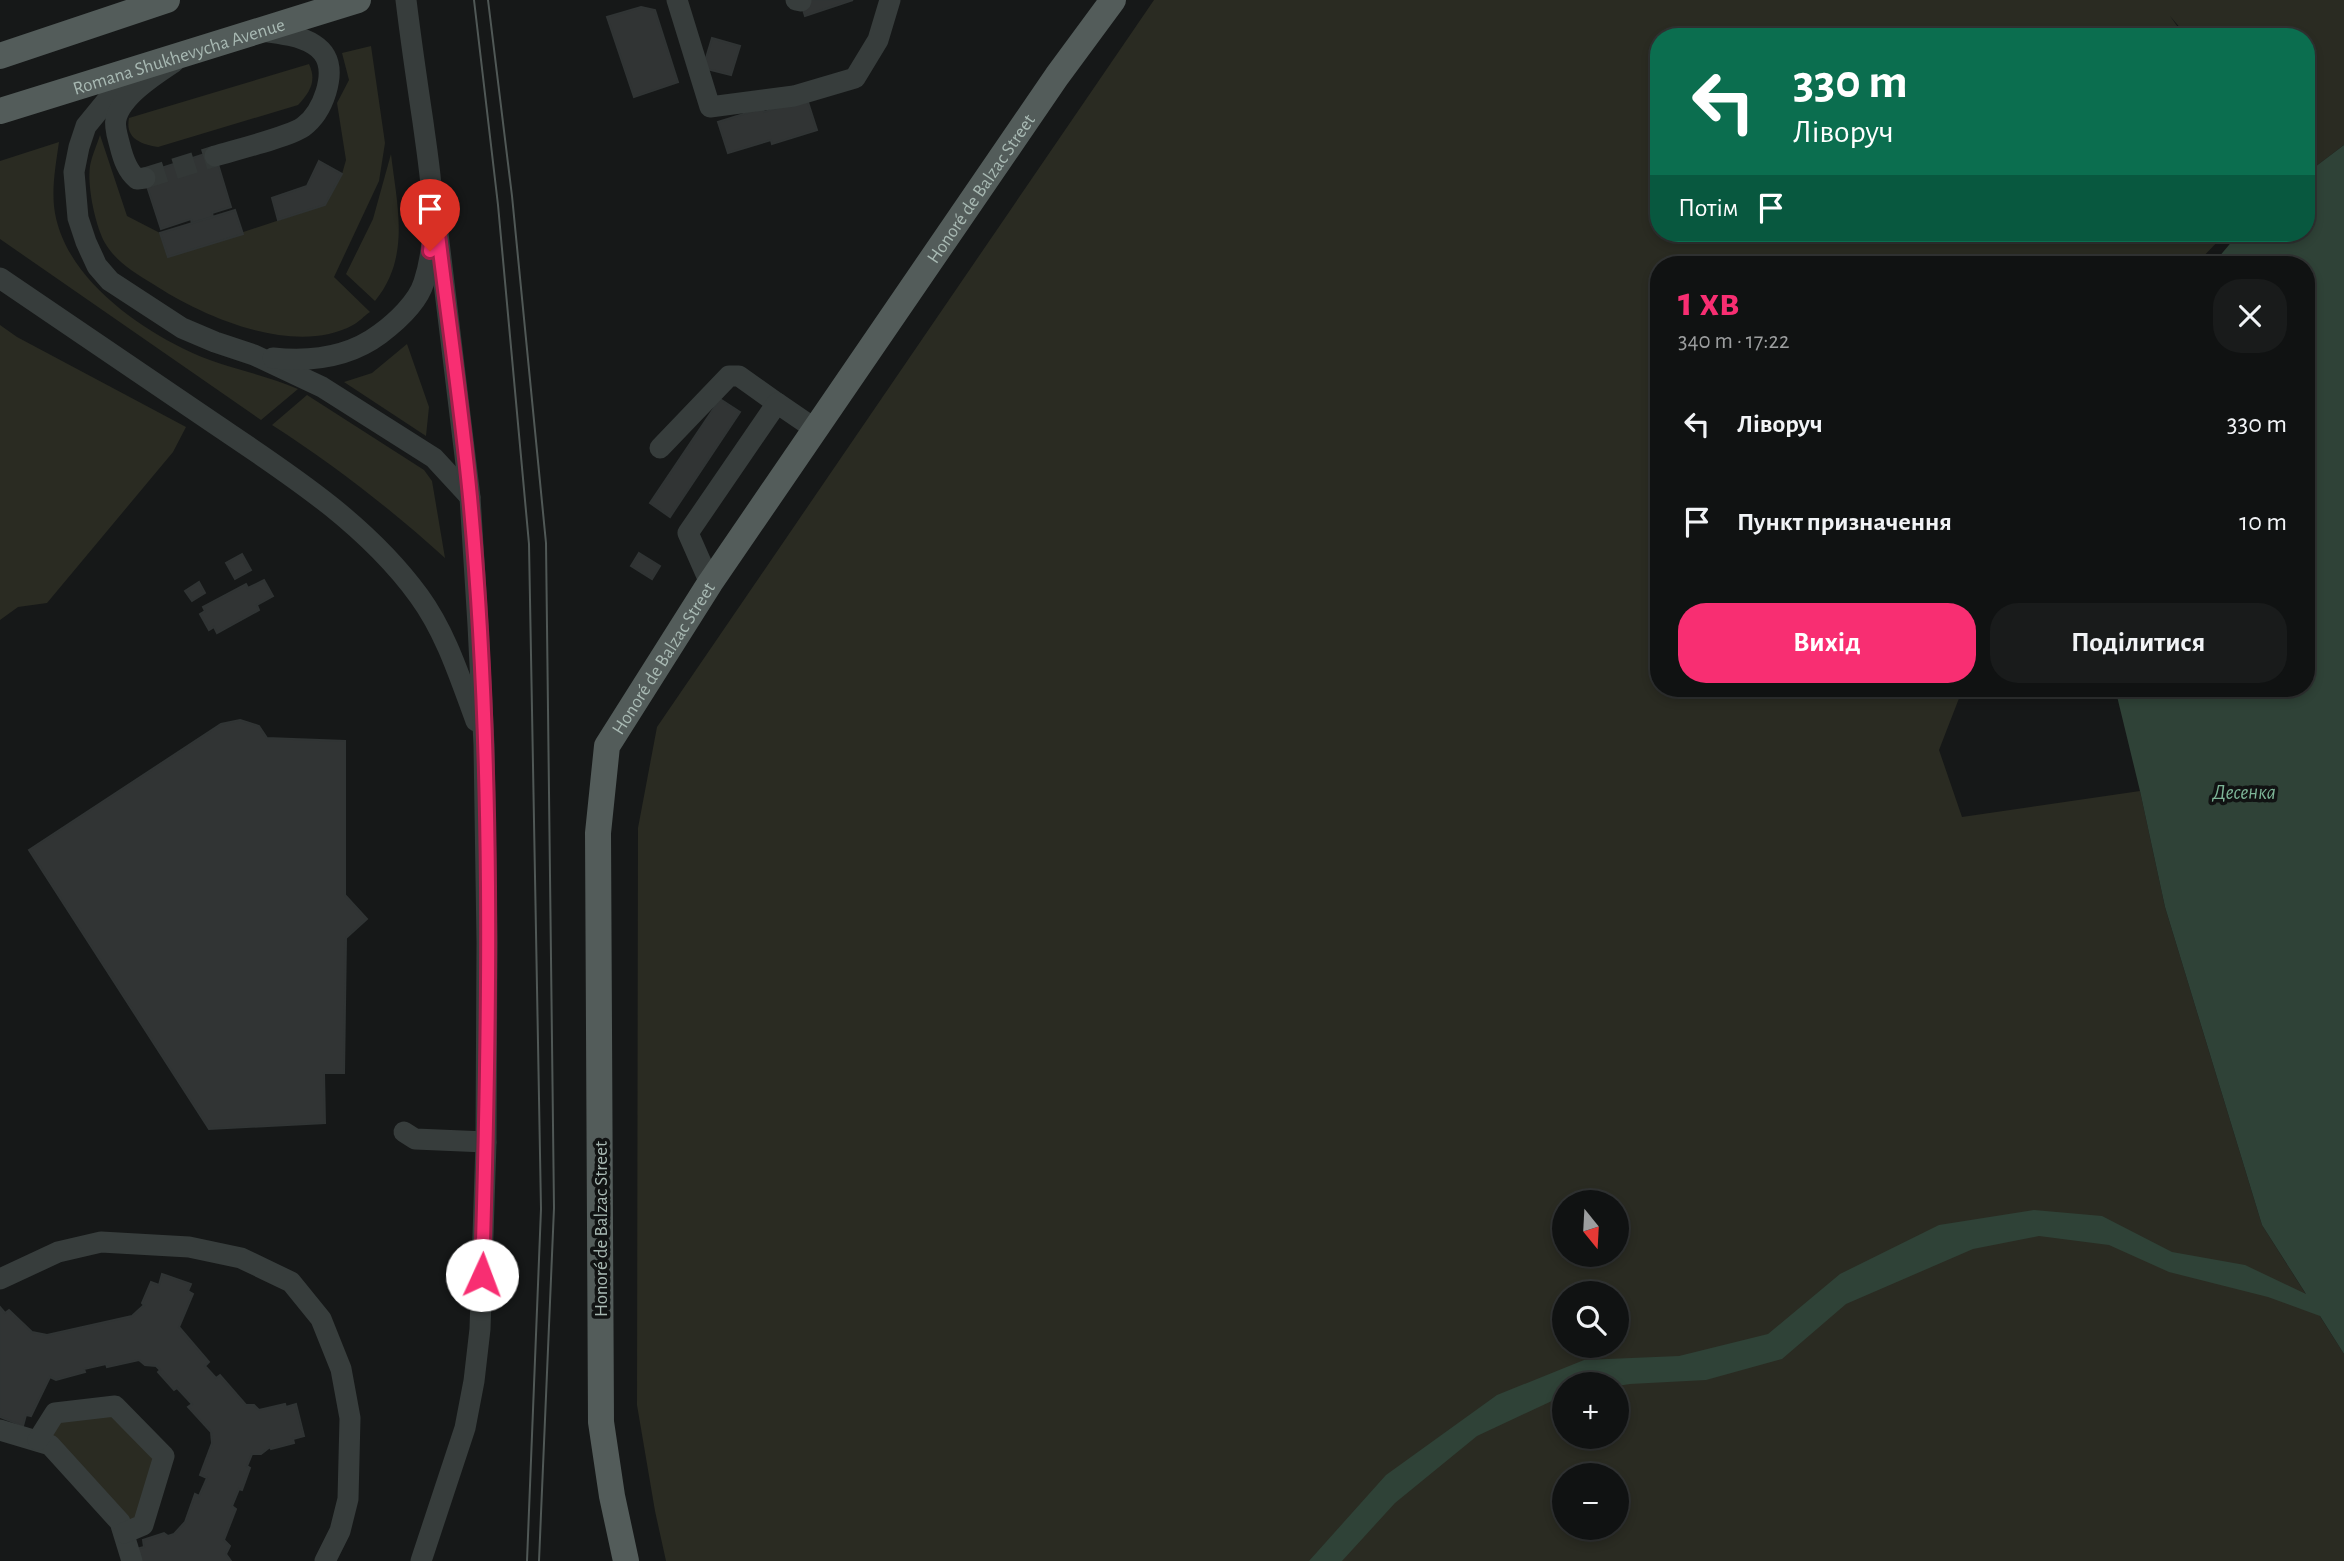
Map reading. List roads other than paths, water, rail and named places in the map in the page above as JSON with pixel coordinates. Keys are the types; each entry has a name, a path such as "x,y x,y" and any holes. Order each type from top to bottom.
{"main road":[{"path":"0,56 167,0"},
{"name":"Romana Shukhevycha Avenue","path":"0,111 358,0"},
{"name":"Honoré de Balzac Street","path":"626,1561 612,1496 601,1422 598,833 607,746 710,583 1057,76 1113,0"}],"street":[{"path":"406,0 435,209 470,498 484,745 487,942 486,1142 480,1329 466,1428 421,1561"},
{"path":"677,0 710,107 794,96 855,78 878,40 890,0"},
{"path":"215,156 301,129 312,118 325,96 331,69 322,51 296,36 256,31"},
{"path":"145,178 137,179 127,166 119,143 116,117 128,98 144,83 186,54"},
{"path":"131,71 86,126 74,172 78,218 97,266 110,281 182,328 254,355 322,387 434,458 470,498"},
{"path":"254,355 298,361 335,356 365,345 392,325 424,283 435,209"},
{"path":"0,278 247,446 351,522 384,552 420,597 443,635 484,745"},
{"path":"660,448 729,376 739,376 815,429"},
{"path":"710,583 688,533 777,403"},
{"path":"404,1132 415,1139 486,1142"},
{"path":"0,1279 58,1252 101,1242 190,1247 241,1258 291,1282 321,1319 341,1369 350,1418 348,1499 340,1531 325,1561"},
{"path":"38,1440 55,1413 115,1406 164,1456 143,1525 124,1533"},
{"path":"0,1430 50,1445 120,1522 132,1561"}],"water":[{"name":"Десенка","path":"2344,145 2344,1354 2320,1316 2268,1297 2169,1272 2109,1245 2039,1236 1973,1249 1846,1304 1782,1359 1706,1380 1629,1384 1629,1372 1554,1372 1584,1360 1679,1356 1768,1334 1840,1274 1939,1225 2034,1210 2102,1216 2172,1252 2245,1265 2306,1294 2262,1225 2165,907 2117,697 2315,697 2315,256 2220,256 2231,242 2315,242 2315,167"},
{"name":"Десенка","path":"1552,1373 1552,1401 1477,1436 1395,1503 1342,1561 1309,1561 1386,1475 1497,1395"}],"tunnel":[{"path":"145,178 215,156"}],"tram line":[{"path":"474,0 498,205 529,544 541,1209 527,1561"},
{"path":"488,0 512,196 546,543 554,1208 539,1561"}]}
